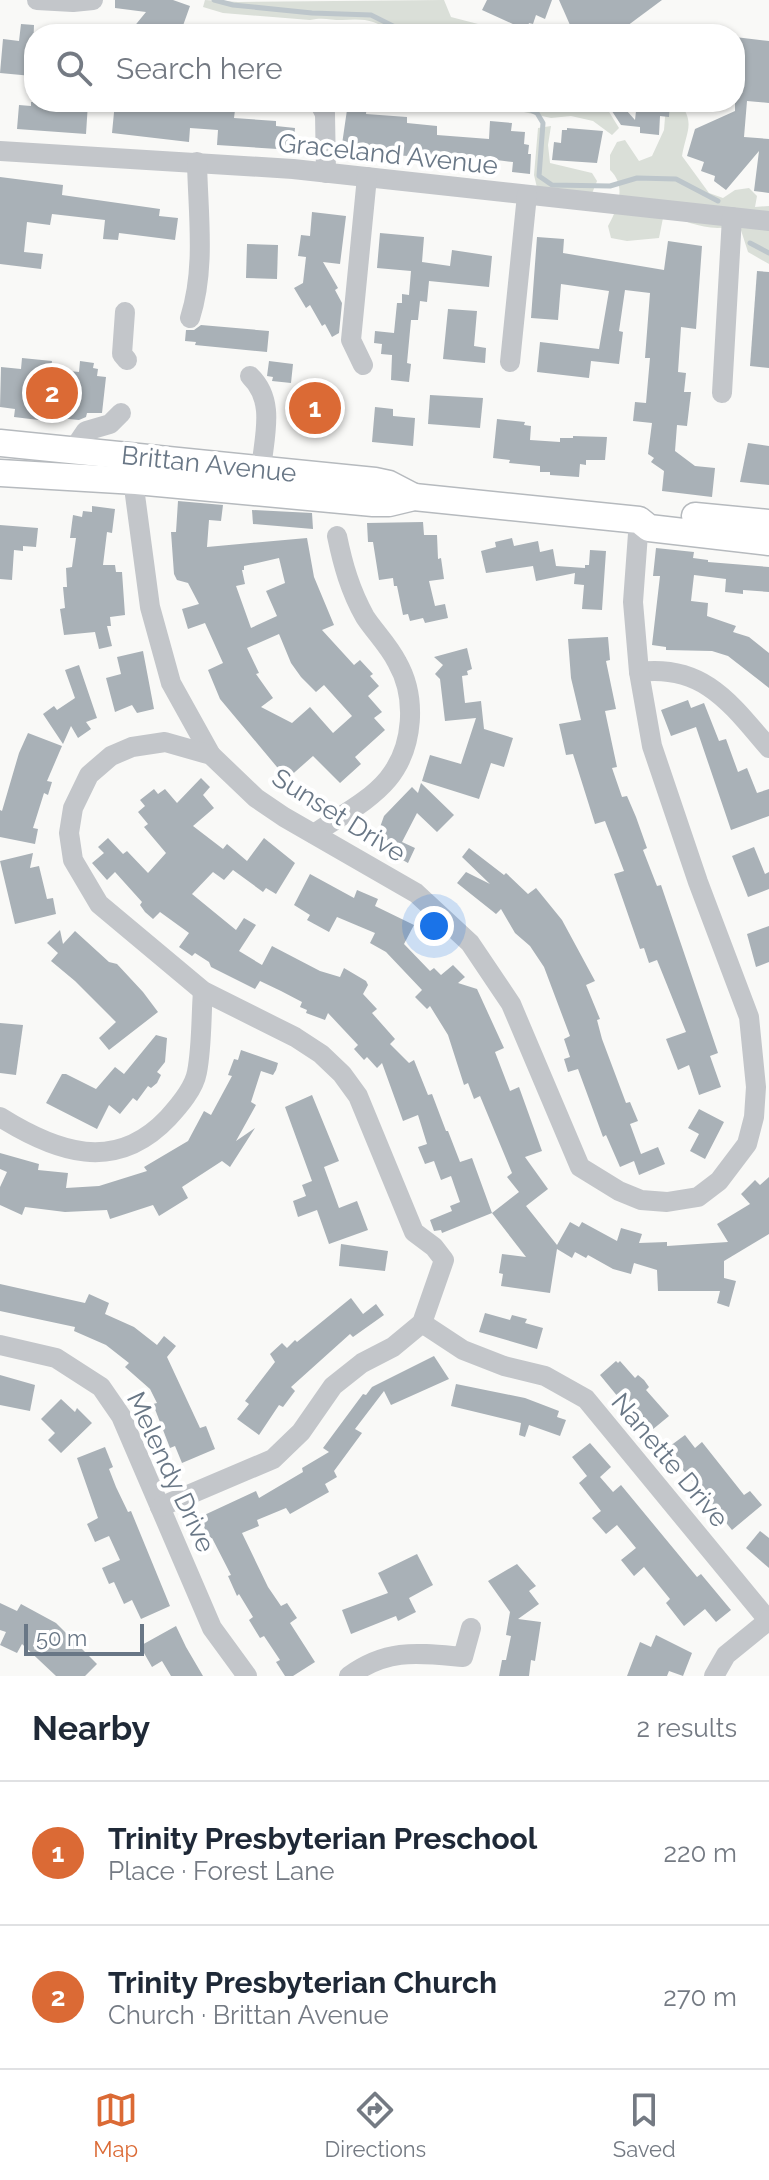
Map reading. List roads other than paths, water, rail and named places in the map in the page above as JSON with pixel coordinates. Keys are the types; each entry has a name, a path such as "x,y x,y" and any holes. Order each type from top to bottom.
{"main road":[{"name":"Brittan Avenue","path":"0,443 73,450 136,469 373,503 414,497 639,520 649,528 769,542"},
{"name":"Brittan Avenue","path":"0,473 136,469 261,470 375,481 389,484 414,497"},
{"name":"Brittan Avenue","path":"639,520 649,511 769,523"}],"street":[{"path":"37,0 93,0"},
{"path":"324,112 326,173"},
{"name":"Graceland Avenue","path":"0,151 326,173 769,221"},
{"path":"190,318 197,295 200,261 197,162"},
{"path":"363,365 351,340 367,177"},
{"path":"510,362 527,195"},
{"path":"722,393 732,217"},
{"path":"125,312 122,354 127,360"},
{"path":"250,376 260,386 267,401 261,470"},
{"path":"73,450 86,431 110,424 121,413"},
{"path":"136,469 135,495 150,607 171,683 211,755"},
{"name":"Sunset Drive","path":"422,1323 444,1260 434,1247 414,1232 358,1096 342,1074 321,1054 203,991 99,904 73,860 69,833 73,808 89,775 111,756 132,747 165,742 211,755 256,798 416,893 470,943 511,1004 580,1167 619,1191 641,1200 667,1202 698,1197 719,1181 747,1144 754,1117 756,1087 749,1017 698,882 652,746 639,672 633,602 639,520"},
{"path":"314,834 370,796 389,778 403,754 411,717 408,692 398,663 366,617 346,577 337,536"},
{"path":"639,672 682,673 719,692 769,748"},
{"path":"0,1117 33,1138 89,1154 124,1149 156,1131 181,1105 197,1074 203,991"},
{"path":"160,1507 273,1459 301,1432 333,1386 362,1363 393,1347 422,1323"},
{"name":"Nanette Drive","path":"422,1323 463,1350 504,1366 545,1376 586,1399 769,1620"},
{"name":"Melendy Drive","path":"0,1345 56,1358 101,1387 121,1416 212,1628 247,1676"},
{"path":"714,1676 726,1655 769,1620"},
{"path":"349,1676 368,1662 412,1652 461,1666 471,1628"}],"waterway":[{"path":"214,0 233,5 312,13 371,15 389,24"},
{"path":"535,112 543,123 539,176 552,185 610,186 637,178 676,179 718,201"},
{"path":"750,243 769,253"}],"place":[{"name":"Trinity Presbyterian Church","path":"52,393"},
{"name":"Trinity Presbyterian Preschool","path":"315,408"}]}
